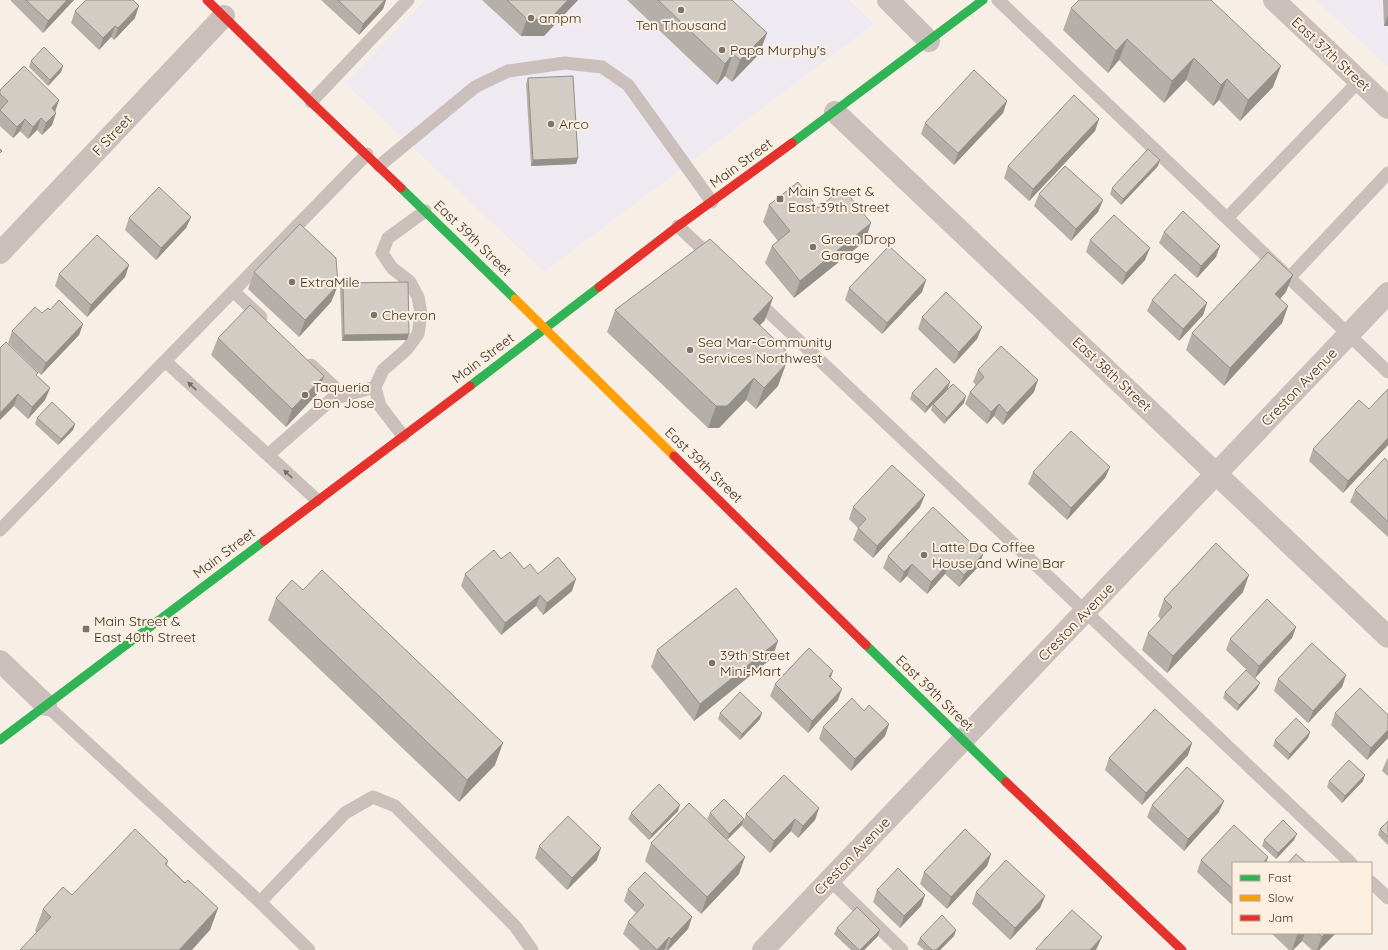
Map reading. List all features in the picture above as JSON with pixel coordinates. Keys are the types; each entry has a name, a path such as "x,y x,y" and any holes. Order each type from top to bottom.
{"main road":[{"name":"East 39th Street","path":"207,0 311,102 425,210 963,740 1182,950"},
{"name":"Main Street","path":"0,740 545,329 678,226 835,112 983,0"}],"street":[{"path":"888,0 929,41"},
{"name":"East 37th Street","path":"1274,0 1388,108"},
{"name":"F Street","path":"0,253 224,16"},
{"name":"East 38th Street","path":"835,112 1388,637"},
{"name":"Creston Avenue","path":"763,950 1388,293"},
{"path":"0,661 46,706"}],"lane":[{"path":"311,102 408,0"},
{"path":"998,0 1388,372"},
{"path":"379,166 475,87 508,71 565,63 602,67 628,85 712,202"},
{"path":"1227,218 1359,81"},
{"path":"0,530 367,154"},
{"path":"1289,278 1388,173"},
{"path":"403,436 380,406 375,387 383,370 407,349 418,334 421,314 418,297 410,282 392,268 382,253 388,238 425,210"},
{"path":"678,226 723,268"},
{"path":"746,289 1350,862"},
{"path":"233,291 272,328"},
{"path":"300,354 344,396"},
{"path":"165,361 317,500"},
{"path":"268,455 332,399 375,387"},
{"path":"46,706 260,902 309,950"},
{"path":"260,902 346,813 373,797 395,806 515,926 532,950"},
{"path":"830,880 902,950"},
{"path":"1372,883 1388,898"}],"shaded area":[{"path":"425,0 849,0 874,24 544,272 345,83"},
{"path":"1316,0 1388,0 1388,67"}],"building":[{"path":"26,0 67,0 48,21"},
{"path":"86,0 133,0 139,6 118,28 115,26 103,38 75,11"},
{"path":"338,0 385,0 363,24"},
{"path":"507,0 568,0 550,19 527,19"},
{"path":"658,0 732,0 767,33 740,60 733,54 725,64"},
{"path":"1079,0 1211,0 1281,66 1248,100 1227,79 1221,85 1194,58 1172,81 1127,39 1116,51 1071,8"},
{"path":"44,47 63,66 50,80 31,61"},
{"path":"24,66 59,100 52,108 56,113 46,123 41,118 33,127 25,119 17,127 0,110 8,101 0,94 0,90"},
{"path":"974,70 1007,101 958,153 925,123"},
{"name":"Arco","path":"573,76 578,158 533,160 528,78"},
{"path":"1074,95 1099,119 1033,189 1008,166"},
{"path":"1148,149 1160,160 1123,199 1112,188"},
{"path":"1065,166 1103,200 1076,229 1039,194"},
{"path":"798,182 818,208 843,188 871,223 800,281 772,246 790,231 769,205"},
{"path":"159,187 191,217 161,248 129,218"},
{"path":"1183,211 1220,246 1201,266 1164,232"},
{"path":"1114,215 1150,248 1126,273 1090,240"},
{"name":"ExtraMile","path":"300,224 336,258 338,285 305,320 254,272"},
{"path":"97,235 129,265 91,305 59,274"},
{"name":"Sea Mar-Community Services Northwest","path":"710,239 773,298 753,319 785,349 786,364 764,388 754,378 727,406 716,406 615,310"},
{"path":"889,246 926,280 887,323 849,288"},
{"path":"1268,252 1293,275 1275,294 1288,306 1230,368 1192,333"},
{"path":"1175,274 1207,303 1183,329 1152,300"},
{"name":"Chevron","path":"408,282 409,334 344,335 343,283"},
{"path":"946,292 982,327 959,352 922,317"},
{"path":"59,300 83,324 46,363 12,331 35,307 42,313 48,308 50,310"},
{"path":"250,305 324,376 292,409 218,338"},
{"path":"6,342 38,373 36,375 50,388 32,407 18,394 0,413 0,348"},
{"path":"1001,346 1038,380 1007,413 999,404 991,412 970,392 984,377 978,370"},
{"path":"936,368 950,382 927,407 912,393"},
{"path":"953,384 966,396 947,418 933,404"},
{"path":"1388,389 1388,438 1348,481 1313,449 1359,400 1369,409"},
{"path":"52,402 75,424 61,439 37,418"},
{"path":"1071,431 1110,467 1071,508 1033,472"},
{"path":"1385,458 1388,462 1388,522 1355,490"},
{"path":"892,465 925,495 877,546 858,528 866,519 853,507"},
{"path":"933,507 983,554 964,575 950,562 931,582 912,564 904,572 888,556"},
{"path":"1216,543 1249,575 1173,656 1148,633 1172,607 1164,599"},
{"path":"494,550 501,559 510,552 524,569 530,564 538,574 558,557 576,579 547,603 540,595 505,623 465,574"},
{"path":"322,570 503,743 467,780 276,598 292,580 303,590"},
{"name":"39th Street Mini-Mart","path":"736,588 778,641 700,704 657,650"},
{"path":"1267,599 1296,627 1259,666 1230,639"},
{"path":"1312,643 1346,675 1313,711 1278,679"},
{"path":"809,648 833,671 829,676 842,689 812,721 775,684"},
{"path":"1246,670 1260,683 1239,705 1225,692"},
{"path":"1360,688 1388,715 1388,730 1371,748 1335,713"},
{"path":"740,692 762,713 742,734 720,713"},
{"path":"852,698 864,711 869,705 889,724 855,759 823,727"},
{"path":"1155,709 1192,743 1146,793 1109,758"},
{"path":"1296,718 1310,732 1290,754 1275,740"},
{"path":"1349,760 1365,775 1345,796 1329,781"},
{"path":"1187,767 1224,801 1188,839 1152,805"},
{"path":"784,775 819,808 803,826 795,819 774,841 746,814"},
{"path":"659,784 680,805 652,834 631,813"},
{"path":"724,799 744,819 729,834 710,813"},
{"path":"689,803 745,857 707,897 651,843"},
{"path":"568,816 601,848 572,878 539,846"},
{"path":"1283,820 1297,834 1278,853 1264,840"},
{"path":"1388,821 1388,837 1380,829"},
{"path":"1234,825 1268,857 1264,862 1232,862 1232,888 1201,860"},
{"path":"135,829 168,861 165,864 185,883 188,880 218,908 179,950 20,950 51,917 43,909 63,887 72,895"},
{"path":"965,829 991,854 951,897 924,872"},
{"path":"1296,854 1305,862 1289,862"},
{"path":"1006,860 1045,896 1015,928 976,892"},
{"path":"898,868 925,895 904,916 877,890"},
{"path":"645,872 692,917 671,939 669,937 657,950 628,922 644,905 628,889"},
{"path":"857,907 880,930 860,950 837,928"},
{"path":"1072,910 1102,937 1090,950 1037,950 1036,949"},
{"path":"942,915 956,930 936,950 932,950 920,938"}],"traffic: fast":[{"path":"792,143 983,0"},
{"path":"401,188 515,299"},
{"path":"470,386 599,287"},
{"path":"0,740 264,541"},
{"path":"866,645 1006,782"}],"traffic: slow":[{"path":"515,299 674,456"}],"traffic: jam":[{"path":"207,0 401,188"},
{"path":"599,287 678,226 792,143"},
{"path":"264,541 470,386"},
{"path":"674,456 866,645"},
{"path":"1006,782 1182,950"}],"place":[{"name":"Ten Thousand","path":"681,10"},
{"name":"ampm","path":"531,18"},
{"name":"Papa Murphy's","path":"722,50"},
{"name":"Arco","path":"551,124"},
{"name":"Main Street & East 39th Street","path":"780,199"},
{"name":"Green Drop Garage","path":"813,247"},
{"name":"ExtraMile","path":"292,282"},
{"name":"Chevron","path":"374,315"},
{"name":"Sea Mar-Community Services Northwest","path":"690,350"},
{"name":"Taqueria Don Jose","path":"305,395"},
{"name":"Latte Da Coffee House and Wine Bar","path":"924,555"},
{"name":"Main Street & East 40th Street","path":"86,629"},
{"name":"39th Street Mini-Mart","path":"712,663"}]}
